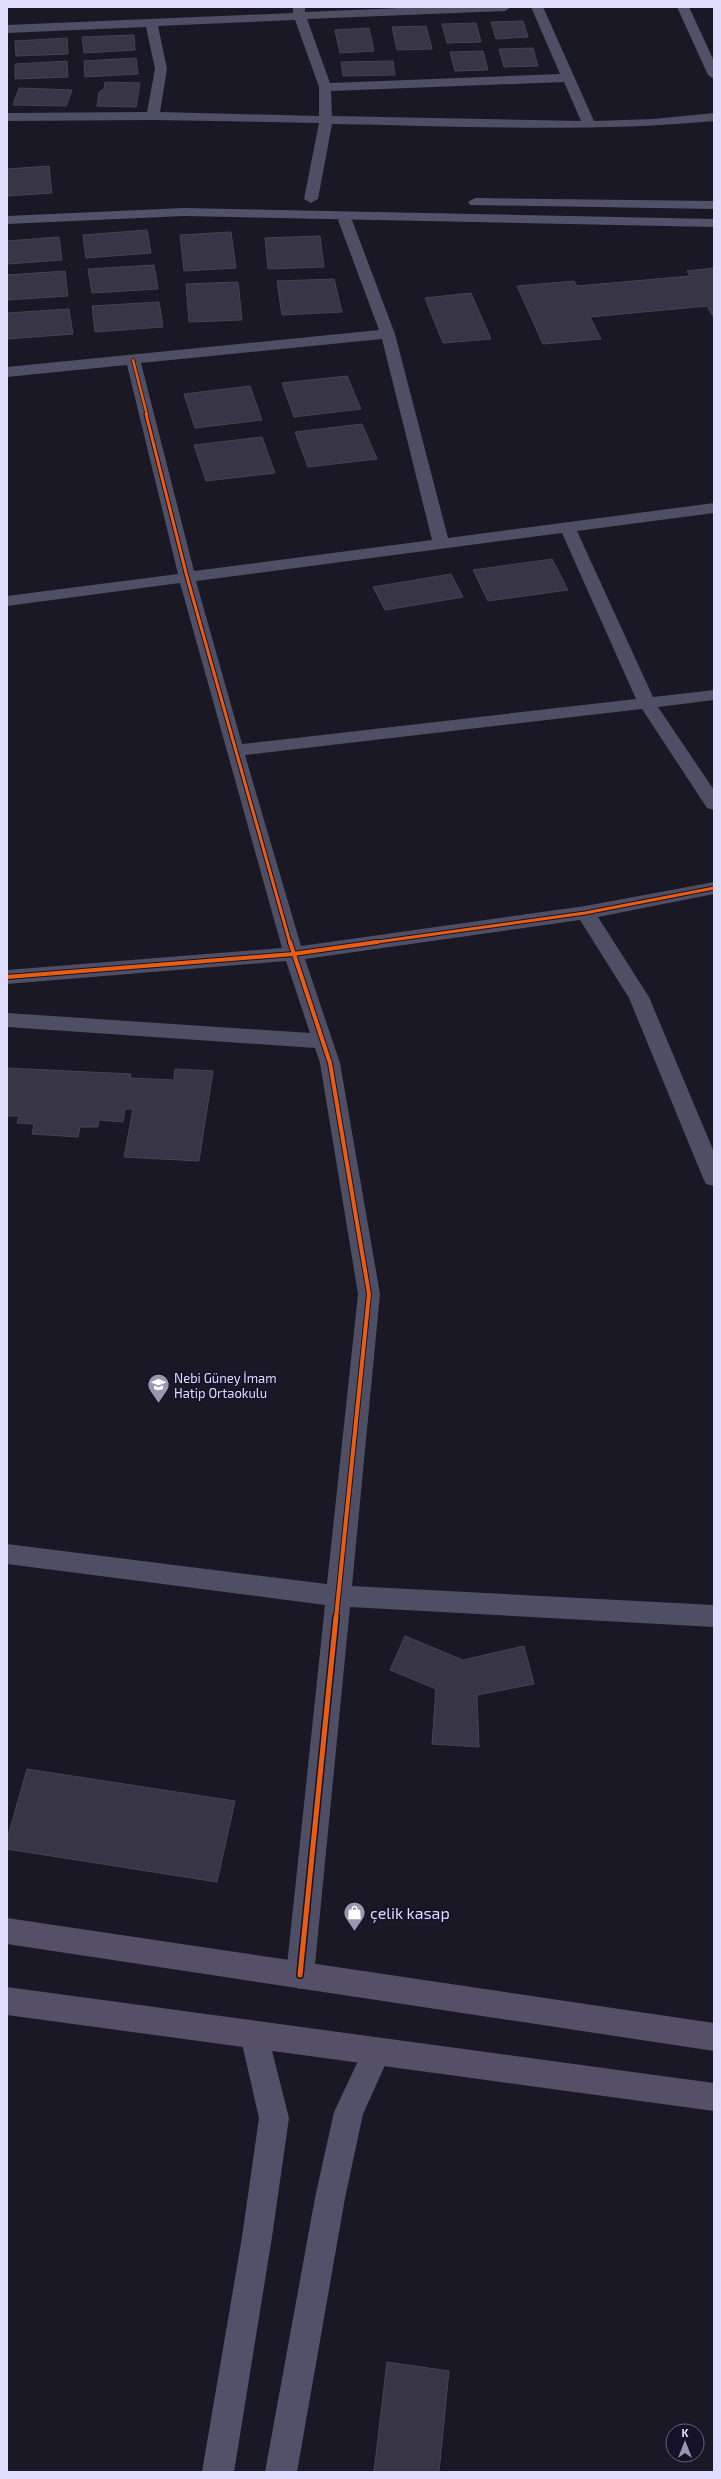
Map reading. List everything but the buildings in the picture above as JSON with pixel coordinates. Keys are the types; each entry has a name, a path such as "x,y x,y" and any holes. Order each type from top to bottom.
{"main road":[{"path":"7,1931 714,2038"},
{"path":"7,2001 714,2097"}],"street":[{"path":"7,29 151,23 299,11 505,7"},
{"path":"537,7 589,125"},
{"path":"683,7 714,75"},
{"path":"299,11 325,87 326,121 311,199"},
{"path":"151,23 161,69 153,116"},
{"path":"325,87 568,78"},
{"path":"7,117 153,116 326,121 589,125 653,123 714,118"},
{"path":"295,199 327,200"},
{"path":"463,202 714,205"},
{"path":"7,220 184,212 714,223"},
{"path":"345,220 388,334 441,544"},
{"path":"7,372 388,334"},
{"path":"133,360 187,577 235,751 293,954 330,1064 368,1294 340,1596 300,1975"},
{"path":"7,601 714,508"},
{"path":"567,527 647,703 714,804"},
{"path":"235,751 714,696"},
{"path":"7,977 293,954 585,913 714,888"},
{"path":"585,913 639,997 714,1178"},
{"path":"7,1020 323,1041"},
{"path":"7,1554 340,1596 714,1616"},
{"path":"218,2472 257,2237 274,2118 254,2035"},
{"path":"281,2472 330,2198 349,2112 378,2052"}],"cycle path":[{"path":"133,360 187,577 235,751 293,954 330,1063 369,1294 300,1975"},
{"path":"7,977 293,954 585,913 714,888"}],"place":[{"name":"Nebi Güney İmam Hatip Ortaokulu","path":"159,1404"},
{"name":"çelik kasap","path":"354,1932"}]}
